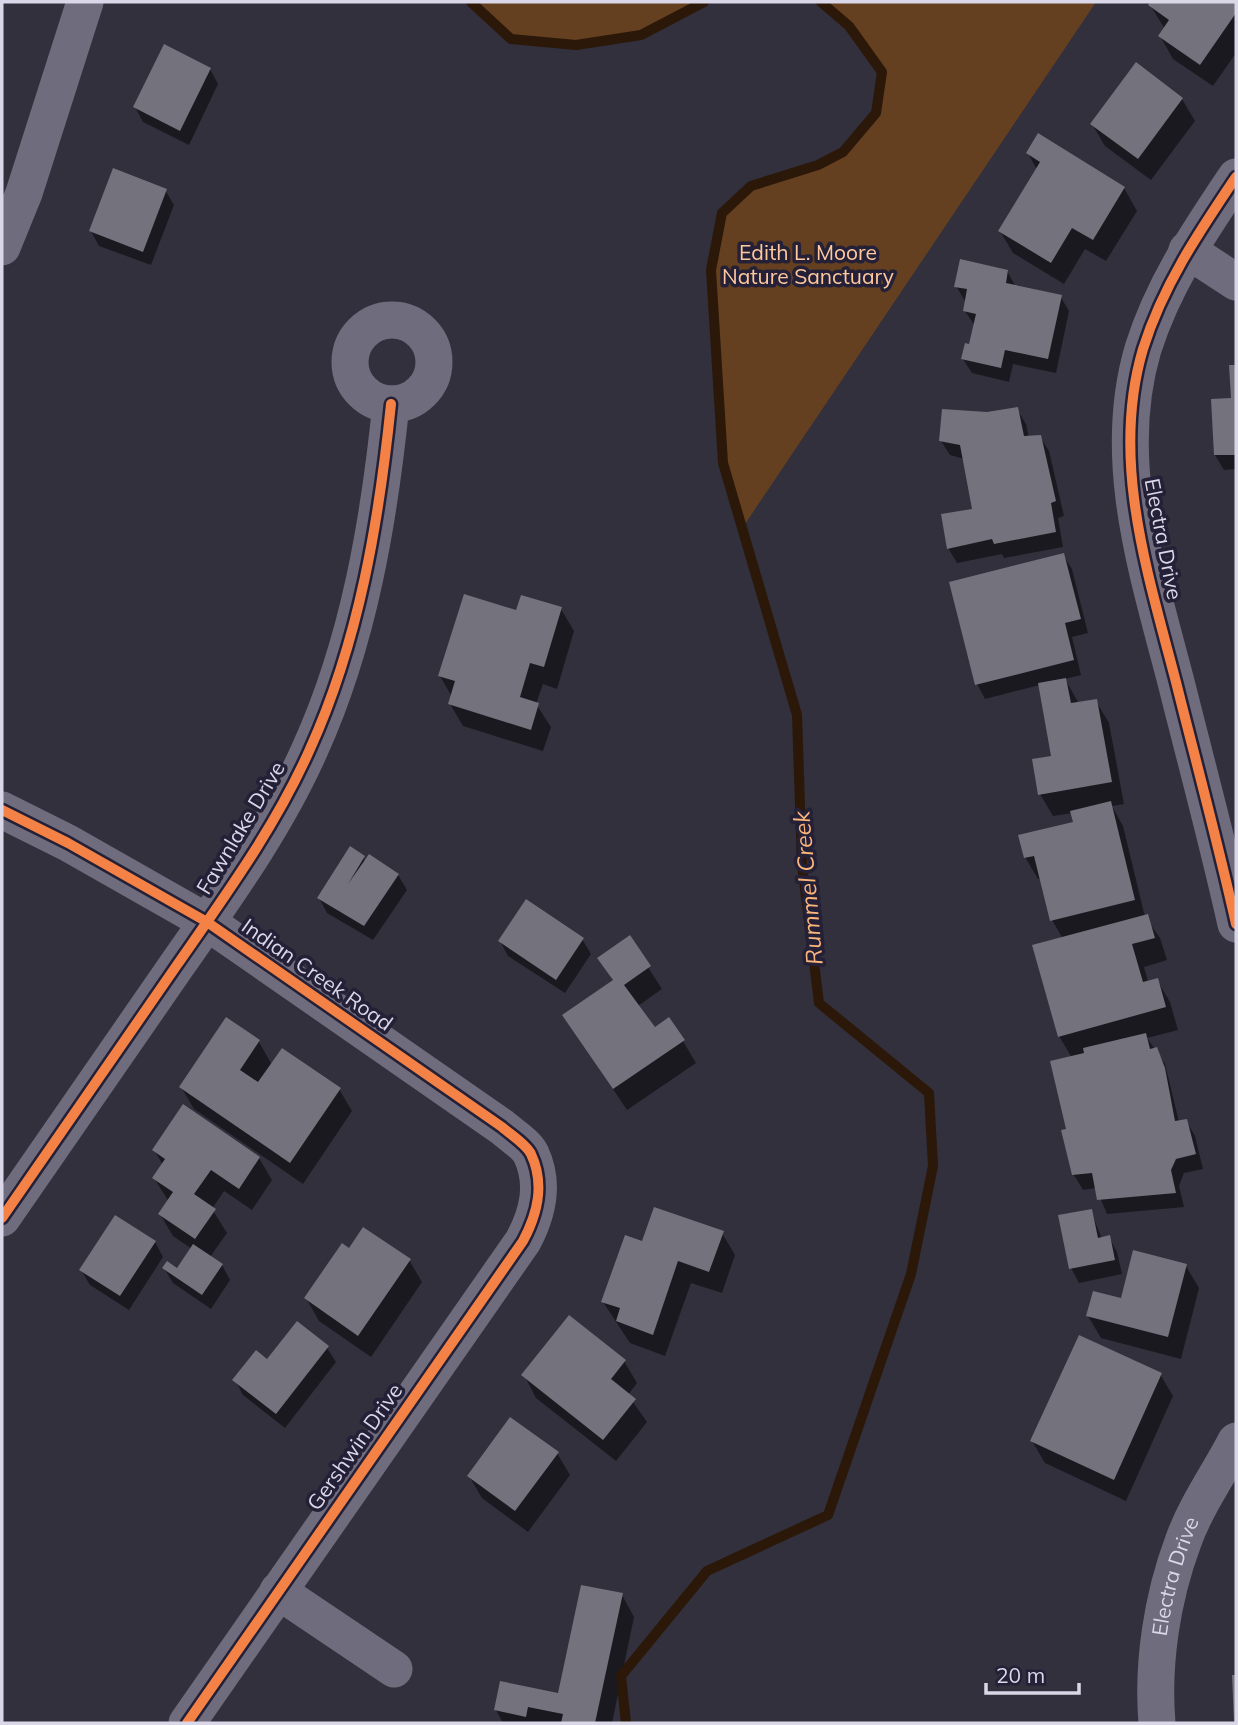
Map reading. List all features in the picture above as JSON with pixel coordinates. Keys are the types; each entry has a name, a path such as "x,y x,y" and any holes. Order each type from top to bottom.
{"street":[{"path":"2,247 23,193 85,2"},
{"name":"Electra Drive","path":"1236,177 1187,250 1162,296 1142,351 1133,413 1130,488 1150,581 1230,866 1236,924"},
{"path":"1187,250 1236,282"},
{"name":"Fawnlake Drive","path":"2,1218 207,922 263,836 315,737 353,629 382,498 391,404"},
{"name":"Indian Creek Road","path":"2,810 68,843 207,922 502,1127 530,1152 540,1186"},
{"name":"Gershwin Drive","path":"187,1723 523,1241 535,1218 540,1186"},
{"name":"Electra Drive","path":"1157,1723 1155,1700 1160,1633 1183,1541 1236,1441"},
{"path":"278,1591 394,1669"}],"green space":[{"path":"471,2 704,2 641,35 576,45 511,39"},
{"name":"Edith L. Moore Nature Sanctuary","path":"821,2 1096,2 741,530 723,463 711,270 722,213 751,186 818,165 843,152 876,113 882,72 849,26"}],"building":[{"path":"1150,2 1236,2 1236,13 1200,65 1158,36 1169,20 1148,5"},
{"path":"164,44 211,68 180,131 133,107"},
{"path":"1136,62 1183,98 1138,159 1090,124"},
{"path":"1038,133 1125,187 1093,240 1072,228 1051,263 998,231 1040,162 1026,153"},
{"path":"113,168 167,189 143,252 89,231"},
{"path":"960,259 1008,270 1006,283 1062,295 1048,359 1005,350 1001,368 961,359 965,343 969,344 976,314 963,311 967,289 954,287"},
{"path":"1229,365 1236,365 1236,455 1214,455 1211,399 1231,398"},
{"path":"1018,407 1024,436 1041,435 1056,501 1051,503 1056,532 994,544 992,539 947,549 941,514 972,509 960,445 939,441 942,409 987,412"},
{"path":"1064,553 1081,619 1065,623 1074,660 975,685 949,582"},
{"path":"464,594 516,610 521,595 562,607 544,667 530,663 520,697 539,703 531,730 448,704 455,681 438,676"},
{"path":"1066,678 1071,703 1097,699 1112,782 1038,795 1032,759 1051,756 1038,683"},
{"path":"1111,801 1135,900 1050,921 1034,856 1024,858 1018,835 1073,822 1070,811"},
{"path":"350,846 365,856 348,884 369,854 399,874 364,926 317,898"},
{"path":"526,899 584,938 556,980 498,941"},
{"path":"1148,914 1155,938 1132,944 1143,982 1158,978 1166,1007 1058,1037 1032,945"},
{"path":"630,935 651,966 624,985 655,1027 669,1017 685,1040 613,1089 562,1015 613,980 597,958"},
{"path":"226,1017 260,1040 240,1070 258,1082 282,1048 341,1088 290,1163 179,1087"},
{"path":"1146,1033 1150,1049 1157,1047 1165,1068 1175,1121 1187,1119 1196,1154 1176,1159 1171,1170 1176,1193 1097,1200 1092,1173 1072,1175 1061,1130 1066,1129 1050,1061 1084,1053 1083,1048"},
{"path":"183,1104 260,1157 239,1189 211,1170 194,1194 216,1209 195,1239 158,1214 173,1192 152,1178 165,1159 152,1150"},
{"path":"654,1207 724,1231 709,1272 678,1261 653,1335 616,1321 620,1308 601,1302 625,1235 642,1241"},
{"path":"1092,1209 1098,1238 1110,1235 1115,1260 1069,1269 1058,1215"},
{"path":"115,1215 156,1241 120,1296 79,1270"},
{"path":"363,1227 411,1259 358,1336 304,1298 342,1243 349,1248"},
{"path":"193,1244 223,1264 202,1295 162,1268 167,1261 177,1268"},
{"path":"1133,1250 1187,1264 1168,1337 1086,1316 1093,1291 1121,1298"},
{"path":"569,1315 626,1360 611,1379 636,1399 603,1440 521,1375"},
{"path":"297,1321 329,1346 276,1414 232,1380 256,1350 267,1359"},
{"path":"1079,1335 1162,1373 1114,1480 1030,1441"},
{"path":"510,1417 559,1452 515,1511 467,1476"},
{"path":"581,1585 623,1593 595,1723 561,1723 563,1714 528,1707 526,1717 494,1710 500,1681 558,1693"},
{"path":"1232,1675 1236,1675 1236,1722 1234,1722"}],"waterway":[{"name":"Rummel Creek","path":"471,2 511,39 576,45 641,35 704,2"},
{"name":"Rummel Creek","path":"626,1723 621,1676 707,1571 828,1515 911,1274 933,1166 929,1093 819,1003 802,865 797,715 723,463 711,270 722,213 751,186 818,165 843,152 876,113 882,72 849,26 821,2"}],"cycle path":[{"path":"1236,177 1183,260 1151,325 1134,391 1130,433 1137,517 1154,600 1236,924"},
{"path":"2,1218 231,887 282,806 310,749 342,666 354,623 373,536 391,404"},
{"path":"2,810 68,843 207,922 502,1127 529,1150 538,1176 536,1209 523,1241 187,1723"}]}
